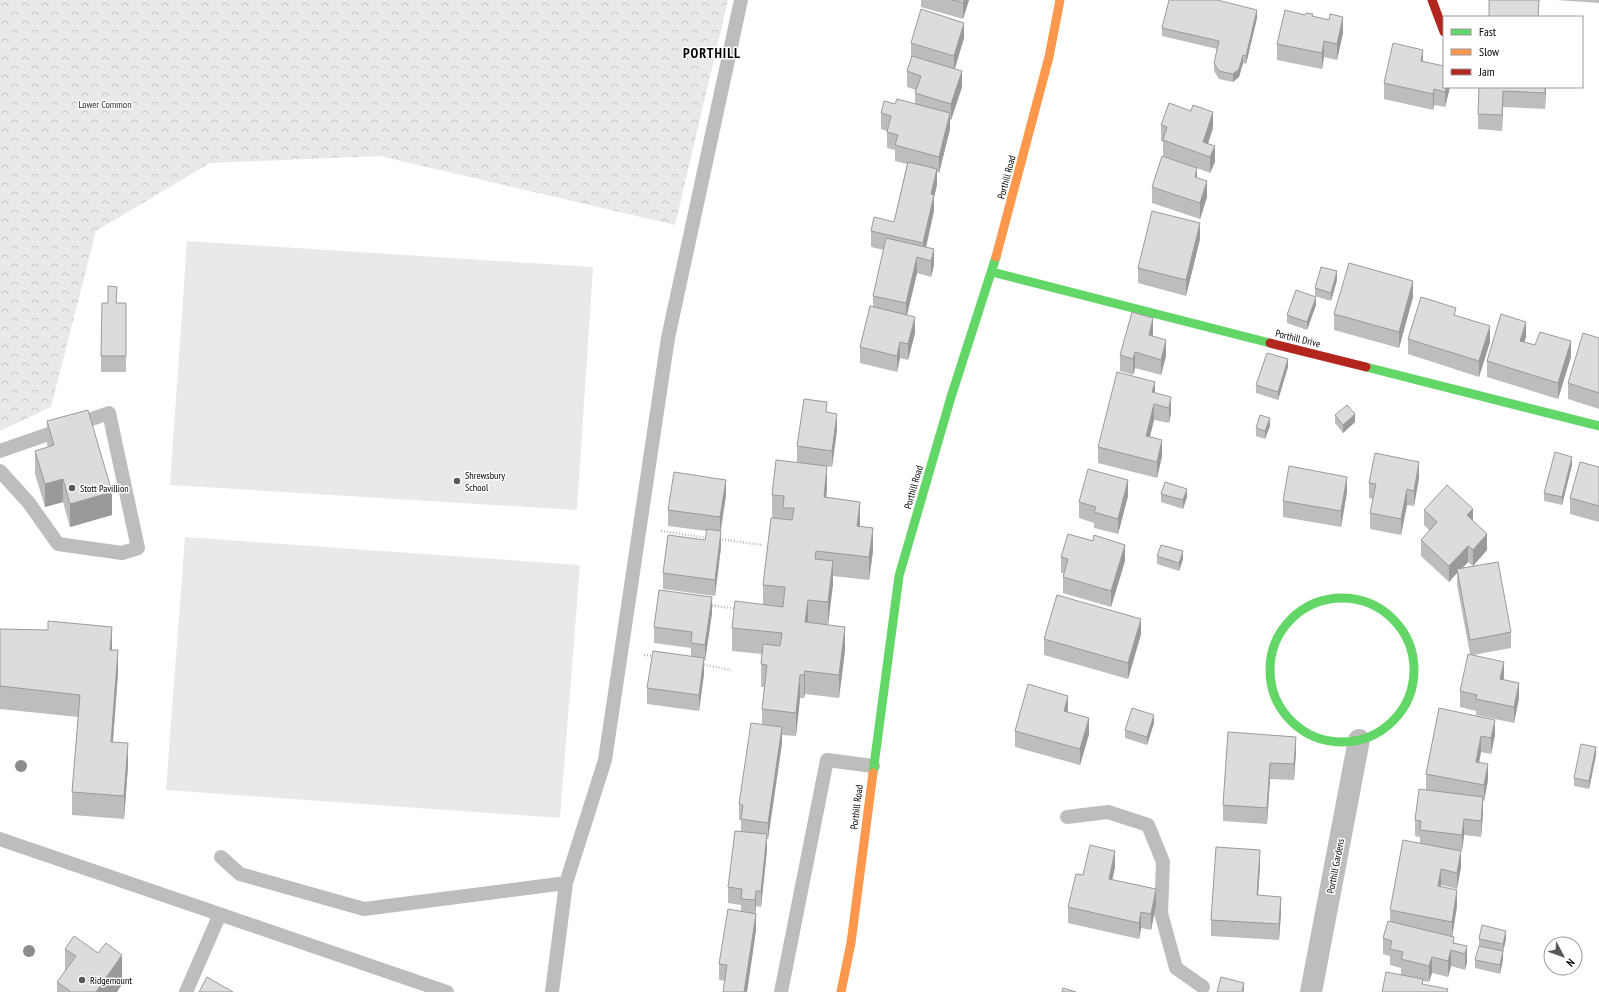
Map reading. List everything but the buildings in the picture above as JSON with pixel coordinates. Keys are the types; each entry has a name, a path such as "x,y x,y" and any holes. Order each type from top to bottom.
{"street":[{"name":"Porthill Road","path":"841,992 850,943 899,576 951,397 992,272 1049,57 1060,0"},
{"path":"1432,0 1443,29"},
{"name":"Porthill Drive","path":"992,272 1599,426"},
{"path":"1333,598 1355,599 1378,607 1395,620 1408,641 1414,670 1410,694 1392,723 1359,740 1334,742 1310,735 1298,727 1281,708 1271,684 1271,658 1280,632 1298,613 1309,605 1333,598"},
{"name":"Porthill Gardens","path":"1312,992 1359,740"}],"lane":[{"path":"552,992 566,883 605,760 668,338 741,0"},
{"path":"0,451 109,413 138,548 122,553 58,544 29,503 0,471"},
{"path":"781,992 827,760 873,766"},
{"path":"1067,816 1108,812 1148,825 1163,862 1161,913 1176,968 1203,987"},
{"path":"0,839 447,992"},
{"path":"221,857 240,874 364,909 566,883"},
{"path":"186,992 220,914"}],"path":[{"path":"660,531 708,538"},
{"path":"716,539 762,545"},
{"path":"705,605 742,610"},
{"path":"645,655 657,656"},
{"path":"693,663 731,670"}],"green space":[{"name":"Lower Common","path":"0,0 728,0 675,225 380,156 210,163 96,231 51,407 0,431"},
{"path":"187,241 593,267 577,510 170,485"},
{"path":"185,537 580,565 560,818 166,790"}],"traffic: fast":[{"path":"873,773 899,576 951,397 996,257"},
{"path":"992,272 1270,343"},
{"path":"1366,367 1599,426"},
{"path":"1342,598 1369,604 1393,619 1408,643 1414,670 1408,697 1393,721 1369,736 1342,742 1315,736 1291,721 1276,697 1270,670 1276,643 1291,619 1315,604 1342,598"}],"traffic: slow":[{"path":"996,257 1049,57 1060,0"},
{"path":"841,992 851,943 873,773"}],"traffic: jam":[{"path":"1432,0 1443,29"},
{"path":"1270,343 1366,367"}],"place":[{"name":"Shrewsbury School","path":"457,481"},
{"name":"Stott Pavillion","path":"72,488"},
{"name":"Ridgemount","path":"82,980"}],"district":[{"name":"PORTHILL","path":"712,53"}]}
